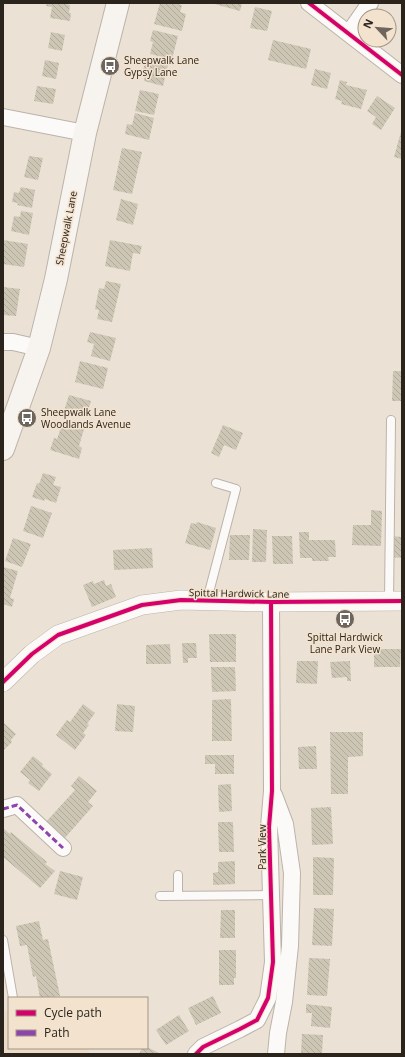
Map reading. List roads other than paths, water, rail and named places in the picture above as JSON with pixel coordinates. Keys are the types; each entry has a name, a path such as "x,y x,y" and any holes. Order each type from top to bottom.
{"main road":[{"name":"Sheepwalk Lane","path":"3,449 39,348 56,279 84,133 118,3"}],"street":[{"path":"308,3 402,75"},
{"path":"349,33 370,3"},
{"path":"3,117 84,133"},
{"path":"3,342 13,342 39,348"},
{"name":"Spittal Hardwick Lane","path":"3,682 32,654 58,635 142,605 181,600 270,602 396,601"},
{"name":"Park View","path":"196,1054 203,1047 257,1020 268,998 273,962 268,827 272,791 270,602"},
{"name":"Park View","path":"272,791 285,824 292,873 290,946 284,1002 278,1033 276,1054"},
{"path":"3,809 17,805 63,848"}],"lane":[{"path":"391,420 396,601"},
{"path":"207,601 236,489 216,483"},
{"path":"178,875 178,896"},
{"path":"160,896 270,894"},
{"path":"3,940 13,997"}],"place":[{"name":"Sheepwalk Lane Gypsy Lane","path":"110,66"},
{"name":"Sheepwalk Lane Woodlands Avenue","path":"27,418"},
{"name":"Spittal Hardwick Lane Park View","path":"345,619"}]}
